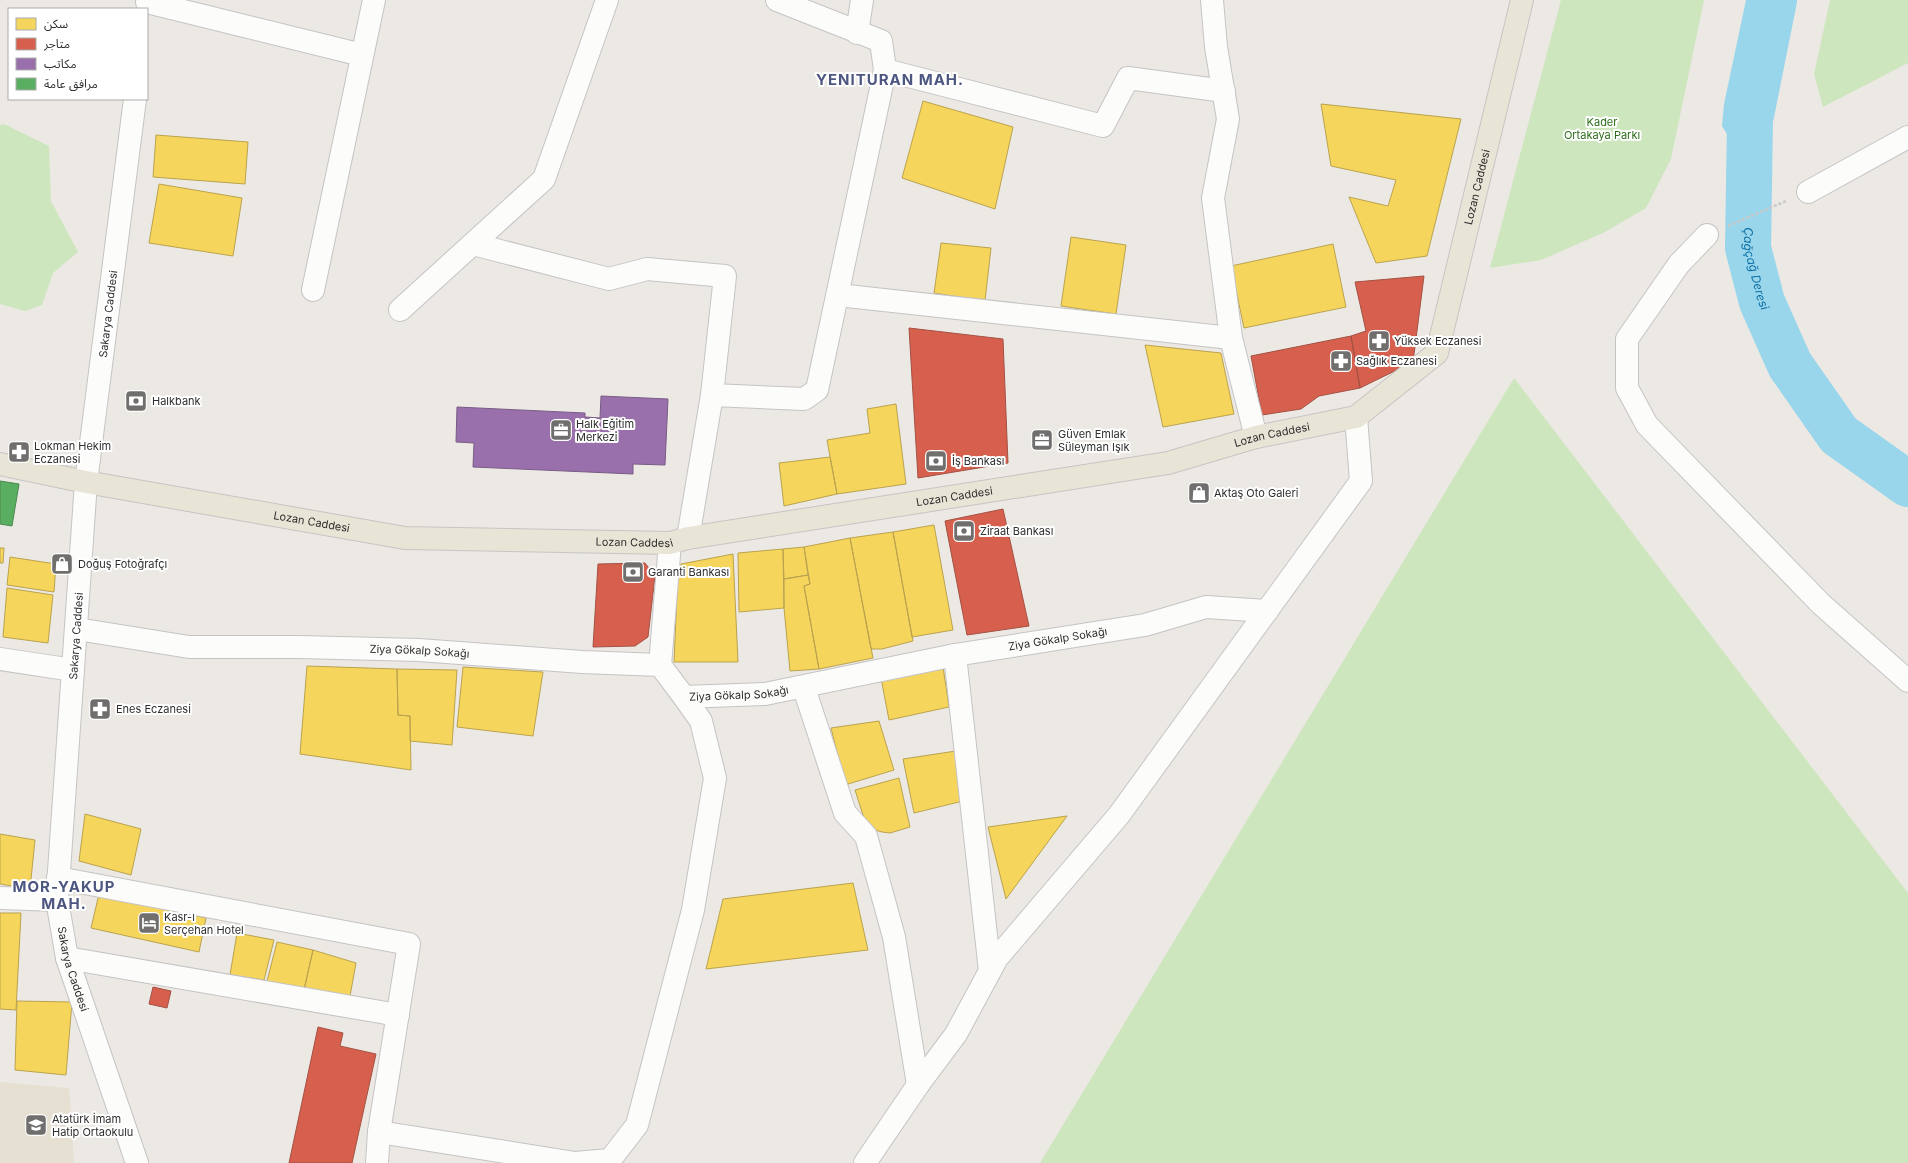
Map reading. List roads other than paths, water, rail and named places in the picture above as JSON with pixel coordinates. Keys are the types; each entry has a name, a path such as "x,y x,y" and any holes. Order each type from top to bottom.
{"main road":[{"name":"Lozan Caddesi","path":"0,464 86,482 405,538 679,540 1168,463 1256,437 1356,417 1438,353 1522,0"}],"street":[{"path":"313,290 374,0"},
{"path":"400,310 544,179 607,0"},
{"path":"712,396 804,399 817,390 885,70 880,41 777,0"},
{"path":"857,33 862,0"},
{"path":"1212,0 1216,47 1228,119 1213,198 1231,338 1256,437"},
{"path":"147,4 362,55"},
{"path":"885,70 1103,126 1128,78 1224,91"},
{"name":"Sakarya Caddesi","path":"134,100 86,482 57,900 67,958 137,1163"},
{"path":"1808,192 1908,137"},
{"path":"1708,235 1679,264 1627,338 1627,388 1647,425 1821,604 1908,681"},
{"path":"473,244 609,279 647,269 725,276 712,396 679,540 660,664"},
{"path":"838,295 1231,338"},
{"path":"865,1163 918,1085 956,1034 997,958 1119,815 1361,481 1356,417"},
{"name":"Ziya Gökalp Sokağı","path":"76,629 189,647 299,647 418,650 582,662 660,664 684,697 765,694 804,688 955,655 1145,625 1206,607 1267,611"},
{"path":"955,655 990,971"},
{"path":"0,659 74,670"},
{"path":"804,688 845,813 866,836 894,937 918,1085"},
{"path":"379,1132 575,1163 610,1160 637,1125 693,910 715,778 701,721 684,697"},
{"path":"58,878 409,944 379,1132 376,1163"},
{"path":"0,898 57,900"},
{"path":"67,958 398,1015"}],"water":[{"path":"1746,0 1797,0 1772,109 1749,169 1722,126 1724,104"}],"waterway":[{"name":"Çağçağ Deresi","path":"1774,0 1750,120 1748,248 1762,302 1790,365 1839,435 1908,484"}],"place":[{"name":"Yüksek Eczanesi","path":"1379,341"},
{"name":"Sağlık Eczanesi","path":"1341,361"},
{"name":"Halkbank","path":"136,401"},
{"name":"Halk Eğitim Merkezi","path":"561,430"},
{"name":"Güven Emlak Süleyman Işık","path":"1042,440"},
{"name":"Lokman Hekim Eczanesi","path":"19,452"},
{"name":"İş Bankası","path":"936,461"},
{"name":"Aktaş Oto Galeri","path":"1199,493"},
{"name":"Ziraat Bankası","path":"964,531"},
{"name":"Doğuş Fotoğrafçı","path":"62,564"},
{"name":"Garanti Bankası","path":"633,572"},
{"name":"Enes Eczanesi","path":"100,709"},
{"name":"Kasr-ı Serçehan Hotel","path":"149,923"},
{"name":"Atatürk İmam Hatip Ortaokulu","path":"36,1125"}],"district":[{"name":"YENITURAN MAH.","path":"890,80"},
{"name":"MOR-YAKUP MAH.","path":"64,896"}],"park label":[{"name":"Kader Ortakaya Parkı","path":"1602,128"}]}
